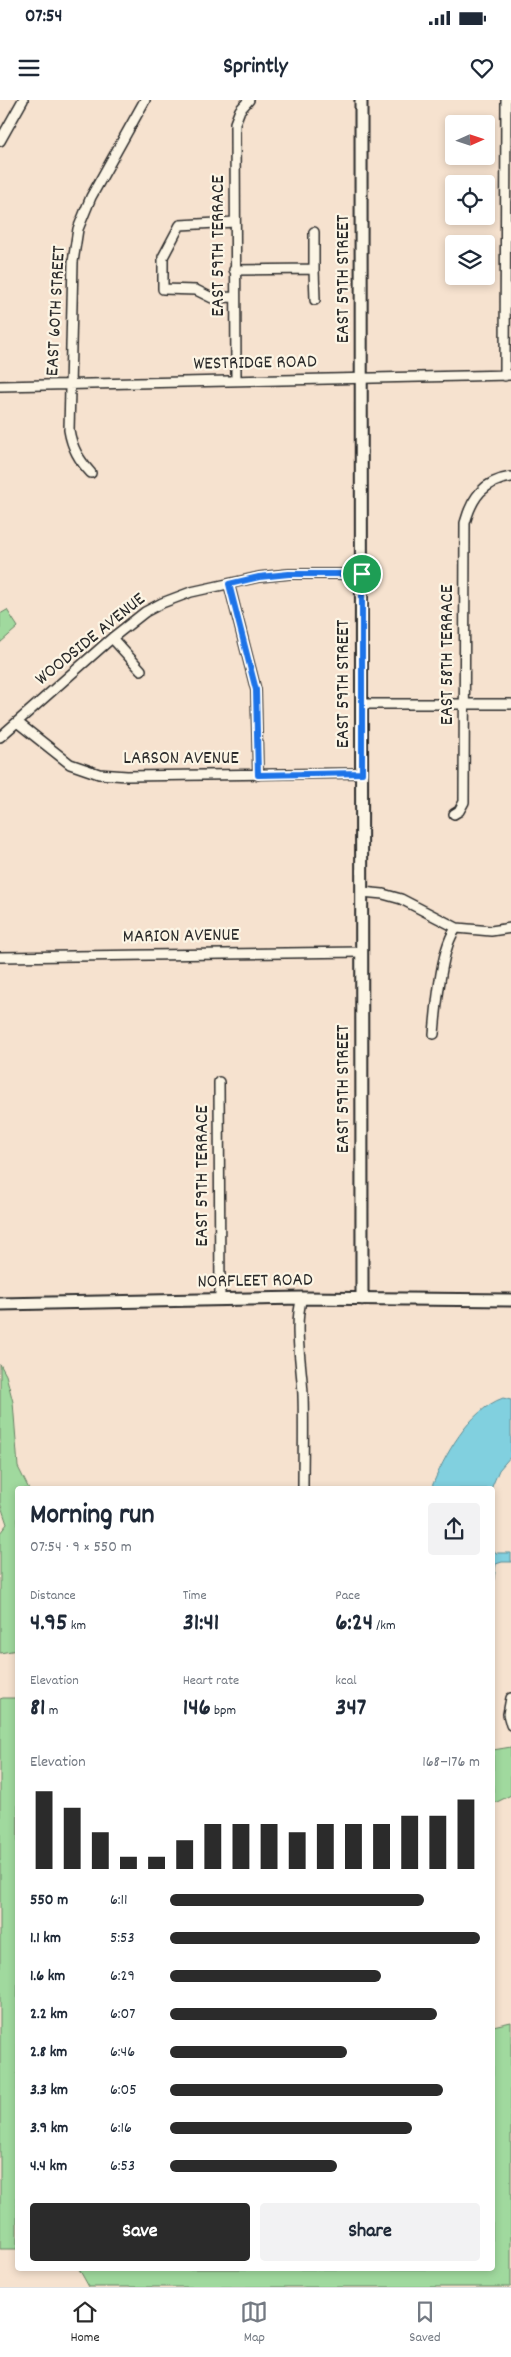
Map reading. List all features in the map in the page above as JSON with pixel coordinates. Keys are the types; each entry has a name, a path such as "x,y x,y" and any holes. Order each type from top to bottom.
{"street":[{"path":"0,141 23,100"},
{"name":"EAST 60TH STREET","path":"91,474 79,460 71,442 70,385 73,262 78,229 91,197 145,100"},
{"name":"EAST 59TH TERRACE","path":"236,381 234,297 235,123 238,112 249,100"},
{"name":"EAST 59TH STREET","path":"361,100 362,1299"},
{"path":"506,100 508,376"},
{"path":"234,297 212,298 196,290 164,289 163,257 180,225 235,222"},
{"path":"314,232 314,300"},
{"path":"234,270 314,269"},
{"name":"WESTRIDGE ROAD","path":"0,386 508,376"},
{"name":"EAST 58TH TERRACE","path":"454,814 459,811 464,802 465,523 470,505 476,495 490,483 511,477"},
{"name":"WOODSIDE AVENUE","path":"0,737 112,638 145,612 162,603 191,592 259,577 289,574 362,574"},
{"path":"229,584 256,690 258,775"},
{"path":"112,638 141,670"},
{"path":"362,704 511,704"},
{"name":"LARSON AVENUE","path":"17,722 70,764 99,774 127,776 362,773"},
{"path":"362,892 383,894 400,899 457,928 492,931 511,928"},
{"path":"434,1034 440,981 449,944 457,928"},
{"name":"MARION AVENUE","path":"0,957 362,952"},
{"name":"EAST 59TH TERRACE","path":"219,1082 220,1300"},
{"path":"302,1298 299,1331 303,1395 303,1486"},
{"name":"NORFLEET ROAD","path":"0,1304 302,1298 511,1300"},
{"path":"511,1698 508,1714 511,1725"}],"green space":[{"path":"7,610 18,627 0,643 0,614"},
{"path":"0,1364 6,1375 13,1402 18,1467 28,1486 15,1486 15,1650 0,1653 0,1533 7,1524 0,1503"},
{"path":"15,1698 15,2249 0,2249 0,1699"},
{"path":"511,1747 511,1795 495,1803 495,1750"},
{"path":"511,2022 511,2287 89,2287 80,2271 495,2271 495,2026"}],"water":[{"path":"503,1398 511,1400 511,1456 499,1470 492,1486 432,1486 459,1436 479,1413"},
{"path":"495,1552 511,1553 511,1562 496,1564 495,1572"}],"route":[{"path":"289,574 362,574 362,773 258,775 259,714 256,690 229,584 259,577 289,574"}]}
